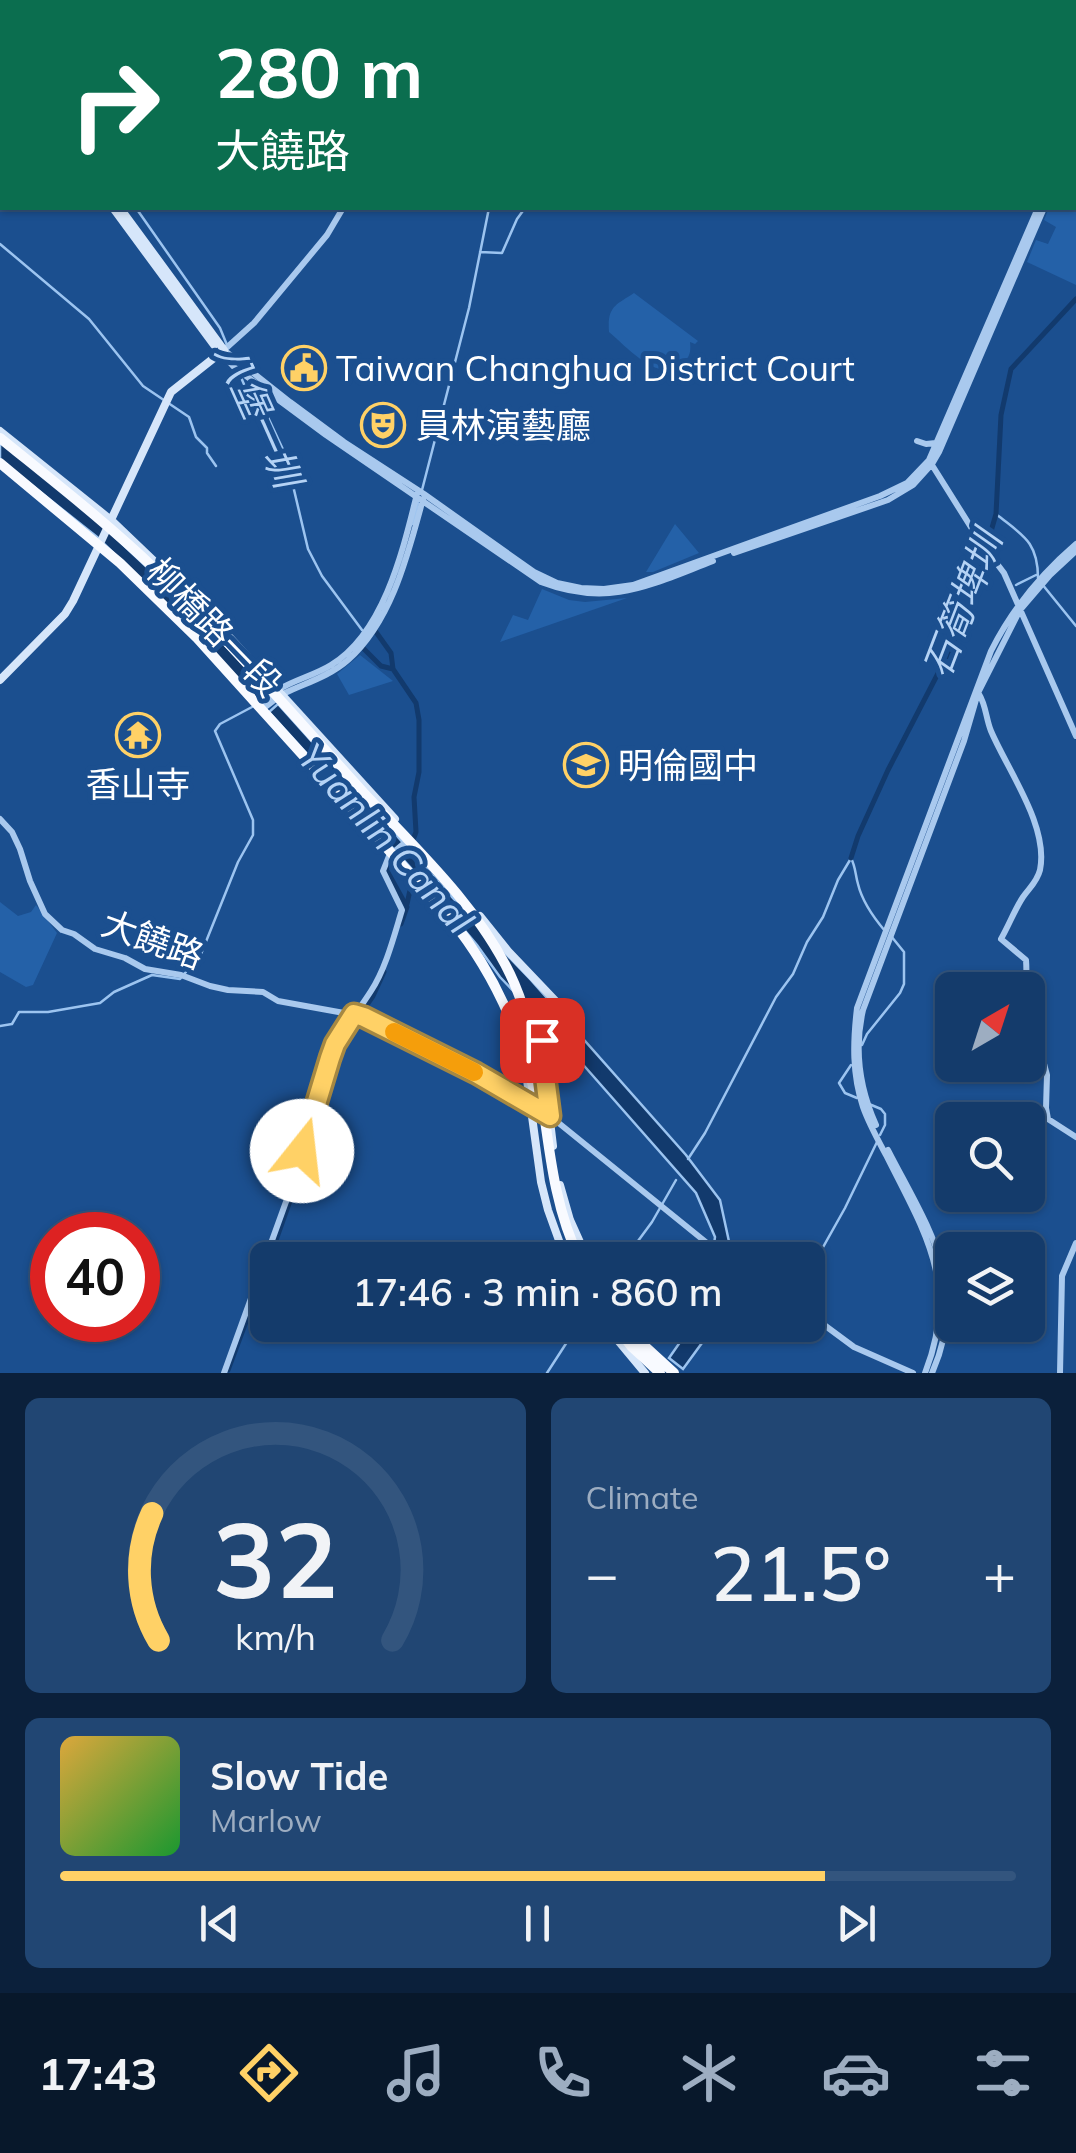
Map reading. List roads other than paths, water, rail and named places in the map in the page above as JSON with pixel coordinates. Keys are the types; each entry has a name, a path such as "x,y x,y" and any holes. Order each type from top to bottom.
{"highway":[{"path":"0,434 184,598 444,880 481,926 522,1003 537,1067 556,1188 571,1242"},
{"path":"0,466 120,563 197,638 465,936 498,988 516,1031 536,1098 550,1189 570,1242"},
{"path":"625,1342 648,1373"},
{"path":"629,1342 660,1373"},
{"path":"640,1342 672,1370"}],"main road":[{"path":"0,680 66,614 174,388 222,352 118,210"},
{"name":"柳橋路一段","path":"0,434 202,606 568,1014 547,1030 541,1046 550,1116"},
{"name":"柳橋路一段","path":"0,466 100,546 261,708 393,854 484,969 514,1032 526,1075 541,1182 560,1242"},
{"path":"550,1116 560,1186 580,1242"}],"street":[{"path":"343,210 254,323 222,352 288,404 544,577 604,590 633,584 893,492 908,483 931,462 1040,210"},
{"path":"420,495 526,574 541,582 588,594 641,589 888,500 920,478 931,462 1040,210"},
{"path":"917,441 936,443"},
{"path":"931,462 1004,573 1076,736"},
{"path":"920,478 941,480"},
{"path":"261,708 277,694 333,671 349,660 373,625 420,495"},
{"path":"925,1373 938,1329 939,1283 924,1232 862,1104 853,1044 857,1008 976,692 1019,607 1076,547"},
{"path":"976,692 983,700 990,730 1040,840 1042,858 1037,878 1001,938 1026,960 1026,989 1040,1004 1038,1040 1047,1075 1048,1118 1076,1137"},
{"path":"932,1373 948,1318 945,1276 930,1230 868,1104 860,1079 860,1020 964,741 976,692"},
{"name":"大饒路","path":"0,819 12,832 30,881 53,924 95,949 125,958 146,970 181,975 228,990 263,992 278,1001 359,1016 476,1073 550,1116 705,1242"},
{"path":"224,1373 287,1199 335,1044 359,1016 374,987 402,910 383,872 408,839"},
{"path":"1060,1373 1062,1276 1076,1243"},
{"path":"825,1326 854,1348 912,1373"}],"water":[{"path":"0,441 97,520 186,604 268,691 259,702 197,634 97,537 0,460"},
{"name":"Yuanlin Canal","path":"278,704 686,1155 720,1200 729,1242 714,1242 696,1193 500,977 430,889 269,712"},
{"path":"680,1342 703,1342 683,1369 669,1358"}],"waterway":[{"name":"八堡一圳","path":"137,210 220,328 227,345"},
{"path":"422,490 469,308 489,210"},
{"path":"480,252 502,253 524,210"},
{"path":"0,244 89,319 143,386 189,417 196,437 216,466"},
{"name":"石筍埤圳","path":"851,858 888,770 970,604 996,514 1001,415 1011,369 1076,299"},
{"name":"八堡一圳","path":"240,375 266,413 286,456 308,549 322,576 362,630"},
{"path":"413,524 418,503"},
{"path":"996,514 1032,547 1038,578"},
{"path":"1016,585 1036,575"},
{"path":"1042,584 1076,626"},
{"name":"八堡一圳","path":"376,632 391,653 393,669 416,703 419,772 413,840"},
{"name":"八堡一圳","path":"364,649 381,666 393,669"},
{"path":"0,1026 12,1024 19,1012 48,1012 100,1003 114,992 152,975 180,979 201,954 253,835 253,820 215,731 220,724 252,707"},
{"path":"851,858 862,897 885,931"},
{"path":"688,1159 776,997 793,974 850,860"},
{"name":"八堡一圳","path":"392,861 386,869 407,907 401,924"},
{"name":"Yuanlin Canal","path":"407,904 412,881"},
{"path":"862,1045 904,984 904,952 891,936"},
{"name":"八堡一圳","path":"275,1242 306,1156 332,1060 384,972"},
{"path":"851,1065 839,1083 845,1093 857,1098"},
{"path":"869,1104 885,1114 880,1135"},
{"path":"825,1244 877,1142"},
{"path":"637,1242 676,1180"},
{"name":"八堡一圳","path":"228,1370 250,1311"},
{"path":"547,1373 567,1342"}],"place":[{"name":"Taiwan Changhua District Court","path":"304,368"},
{"name":"員林演藝廳","path":"383,425"},
{"name":"香山寺","path":"138,735"},
{"name":"明倫國中","path":"586,765"}]}
